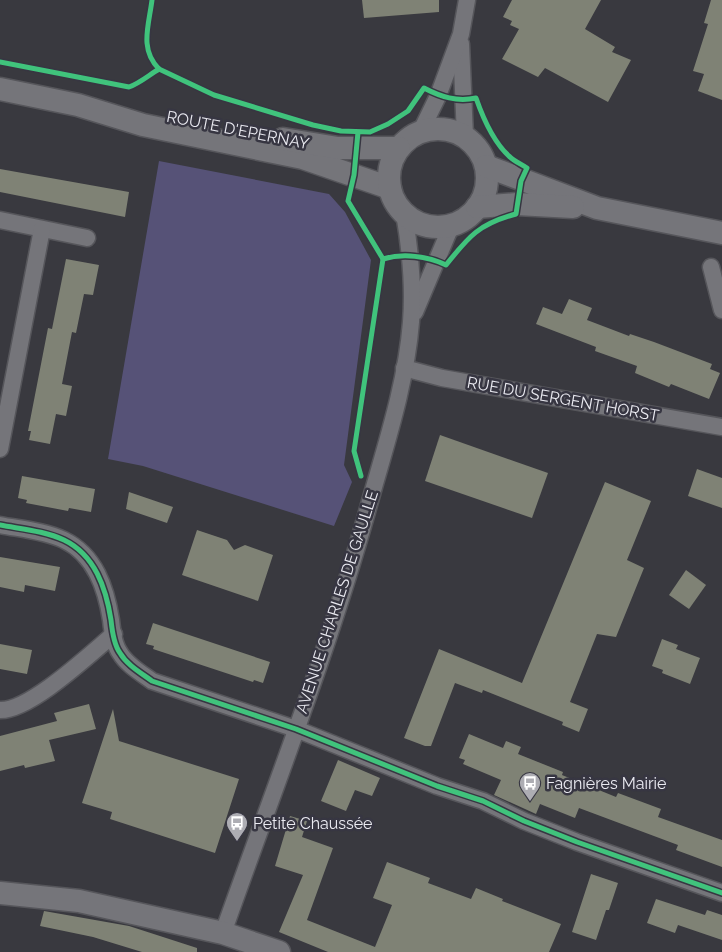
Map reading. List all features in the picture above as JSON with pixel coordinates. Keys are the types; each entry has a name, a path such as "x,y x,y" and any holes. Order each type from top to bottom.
{"main road":[{"name":"ROUTE D'EPERNAY","path":"0,88 78,105 143,125 303,158 390,188"},
{"name":"ROUTE D'EPERNAY","path":"78,105 129,109 338,148 399,148"},
{"path":"433,129 450,129 465,136 480,153 486,166 487,181 484,195 477,207 467,217 452,224 439,227 429,226 416,221 404,213 395,202 390,188 392,160 399,148 409,139 433,129"},
{"path":"486,166 597,208"},
{"path":"477,207 517,204 597,208 722,233"},
{"path":"0,893 79,900 223,933 279,952"}],"street":[{"path":"420,133 438,96 461,34 467,0"},
{"path":"461,34 465,136"},
{"name":"AVENUE CHARLES DE GAULLE","path":"223,933 355,556 389,433 404,368 411,321 411,256 404,213"},
{"path":"0,220 87,238"},
{"name":"AVENUE CHARLES DE GAULLE","path":"411,321 452,224"},
{"path":"0,449 42,229"},
{"path":"711,267 722,310"},
{"name":"RUE DU SERGENT HORST","path":"404,368 442,378 722,427"},
{"path":"0,525 46,534 64,540 78,549 96,570 102,583 119,653 135,669 152,681 296,729 437,786 483,801 524,821 577,842 722,893"},
{"path":"0,710 7,710 30,700 114,634"}],"shaded area":[{"path":"159,161 329,194 345,212 371,260 344,465 352,482 334,526 143,466 108,459"}],"building":[{"path":"362,0 439,0 439,12 364,18"},
{"path":"512,0 601,0 585,29 615,47 612,52 631,60 608,102 545,68 538,77 502,59 519,29 510,25 512,21 503,17"},
{"path":"711,0 722,0 722,100 698,91 704,74 693,71 708,24 704,23"},
{"path":"0,169 129,192 125,217 0,192"},
{"path":"66,259 99,265 93,295 84,294 76,333 72,332 62,384 72,386 66,416 56,414 50,444 29,440 31,431 28,431 48,328 52,329"},
{"path":"569,299 592,308 587,320 712,364 710,369 720,373 709,399 671,384 669,387 635,373 637,366 595,351 596,347 536,324 543,307 562,314"},
{"path":"440,435 548,473 532,518 425,481"},
{"path":"697,469 722,478 722,508 688,496"},
{"path":"22,476 95,489 91,512 69,508 68,511 26,503 27,500 18,498"},
{"path":"605,482 651,501 627,560 644,568 616,637 597,634 570,702 588,709 579,732 562,725 563,722 483,690 482,693 455,683 431,746 425,746 404,738 439,649 522,683"},
{"path":"129,492 173,507 167,523 126,509"},
{"path":"197,530 227,540 234,550 245,545 273,555 258,601 182,575"},
{"path":"0,557 60,567 55,591 25,585 24,592 0,587"},
{"path":"686,570 706,585 689,609 669,595"},
{"path":"153,623 270,662 263,683 254,680 253,682 153,649 154,646 146,644"},
{"path":"662,639 678,645 676,649 700,658 690,684 662,673 663,670 652,666"},
{"path":"0,644 32,650 27,674 0,669"},
{"path":"89,704 96,729 49,740 55,761 25,768 24,765 0,771 0,736 57,721 54,713"},
{"path":"113,709 119,741 239,779 215,853 110,819 112,812 82,803"},
{"path":"469,734 503,748 506,741 521,747 518,754 563,772 562,775 616,797 618,793 661,809 658,817 722,840 722,867 676,850 678,845 579,808 575,818 540,804 536,814 494,795 501,780 463,764 465,760 459,758"},
{"path":"338,760 380,778 372,796 355,790 346,811 321,801"},
{"path":"290,816 307,821 302,837 333,848 307,920 375,947 392,905 373,898 387,862 430,878 428,883 471,899 476,888 503,899 502,901 561,924 549,952 328,952 279,932 303,875 275,866"},
{"path":"591,874 618,883 596,940 572,932"},
{"path":"656,899 705,915 707,910 722,915 722,940 678,925 675,933 647,923"},
{"path":"44,911 129,926 197,948 197,952 142,952 93,937 40,926"}],"cycle path":[{"path":"152,0 147,45 149,53 159,69 214,95 313,125 341,131 370,132 388,124 408,111 424,88 449,98 476,98 486,122 499,145 512,158 527,168 521,181 516,214 493,222 476,232 461,246 446,265 431,259 415,256 383,259 348,201 354,175 358,132"},
{"path":"0,62 129,87 159,69"},
{"path":"361,476 354,451 383,259"},
{"path":"0,525 49,534 75,546 84,554 97,574 106,596 118,650 130,665 152,681 296,729 437,786 483,801 524,821 577,842 722,893"}],"place":[{"name":"Fagnières Mairie","path":"530,802"},
{"name":"Petite Chaussée","path":"237,842"}]}
